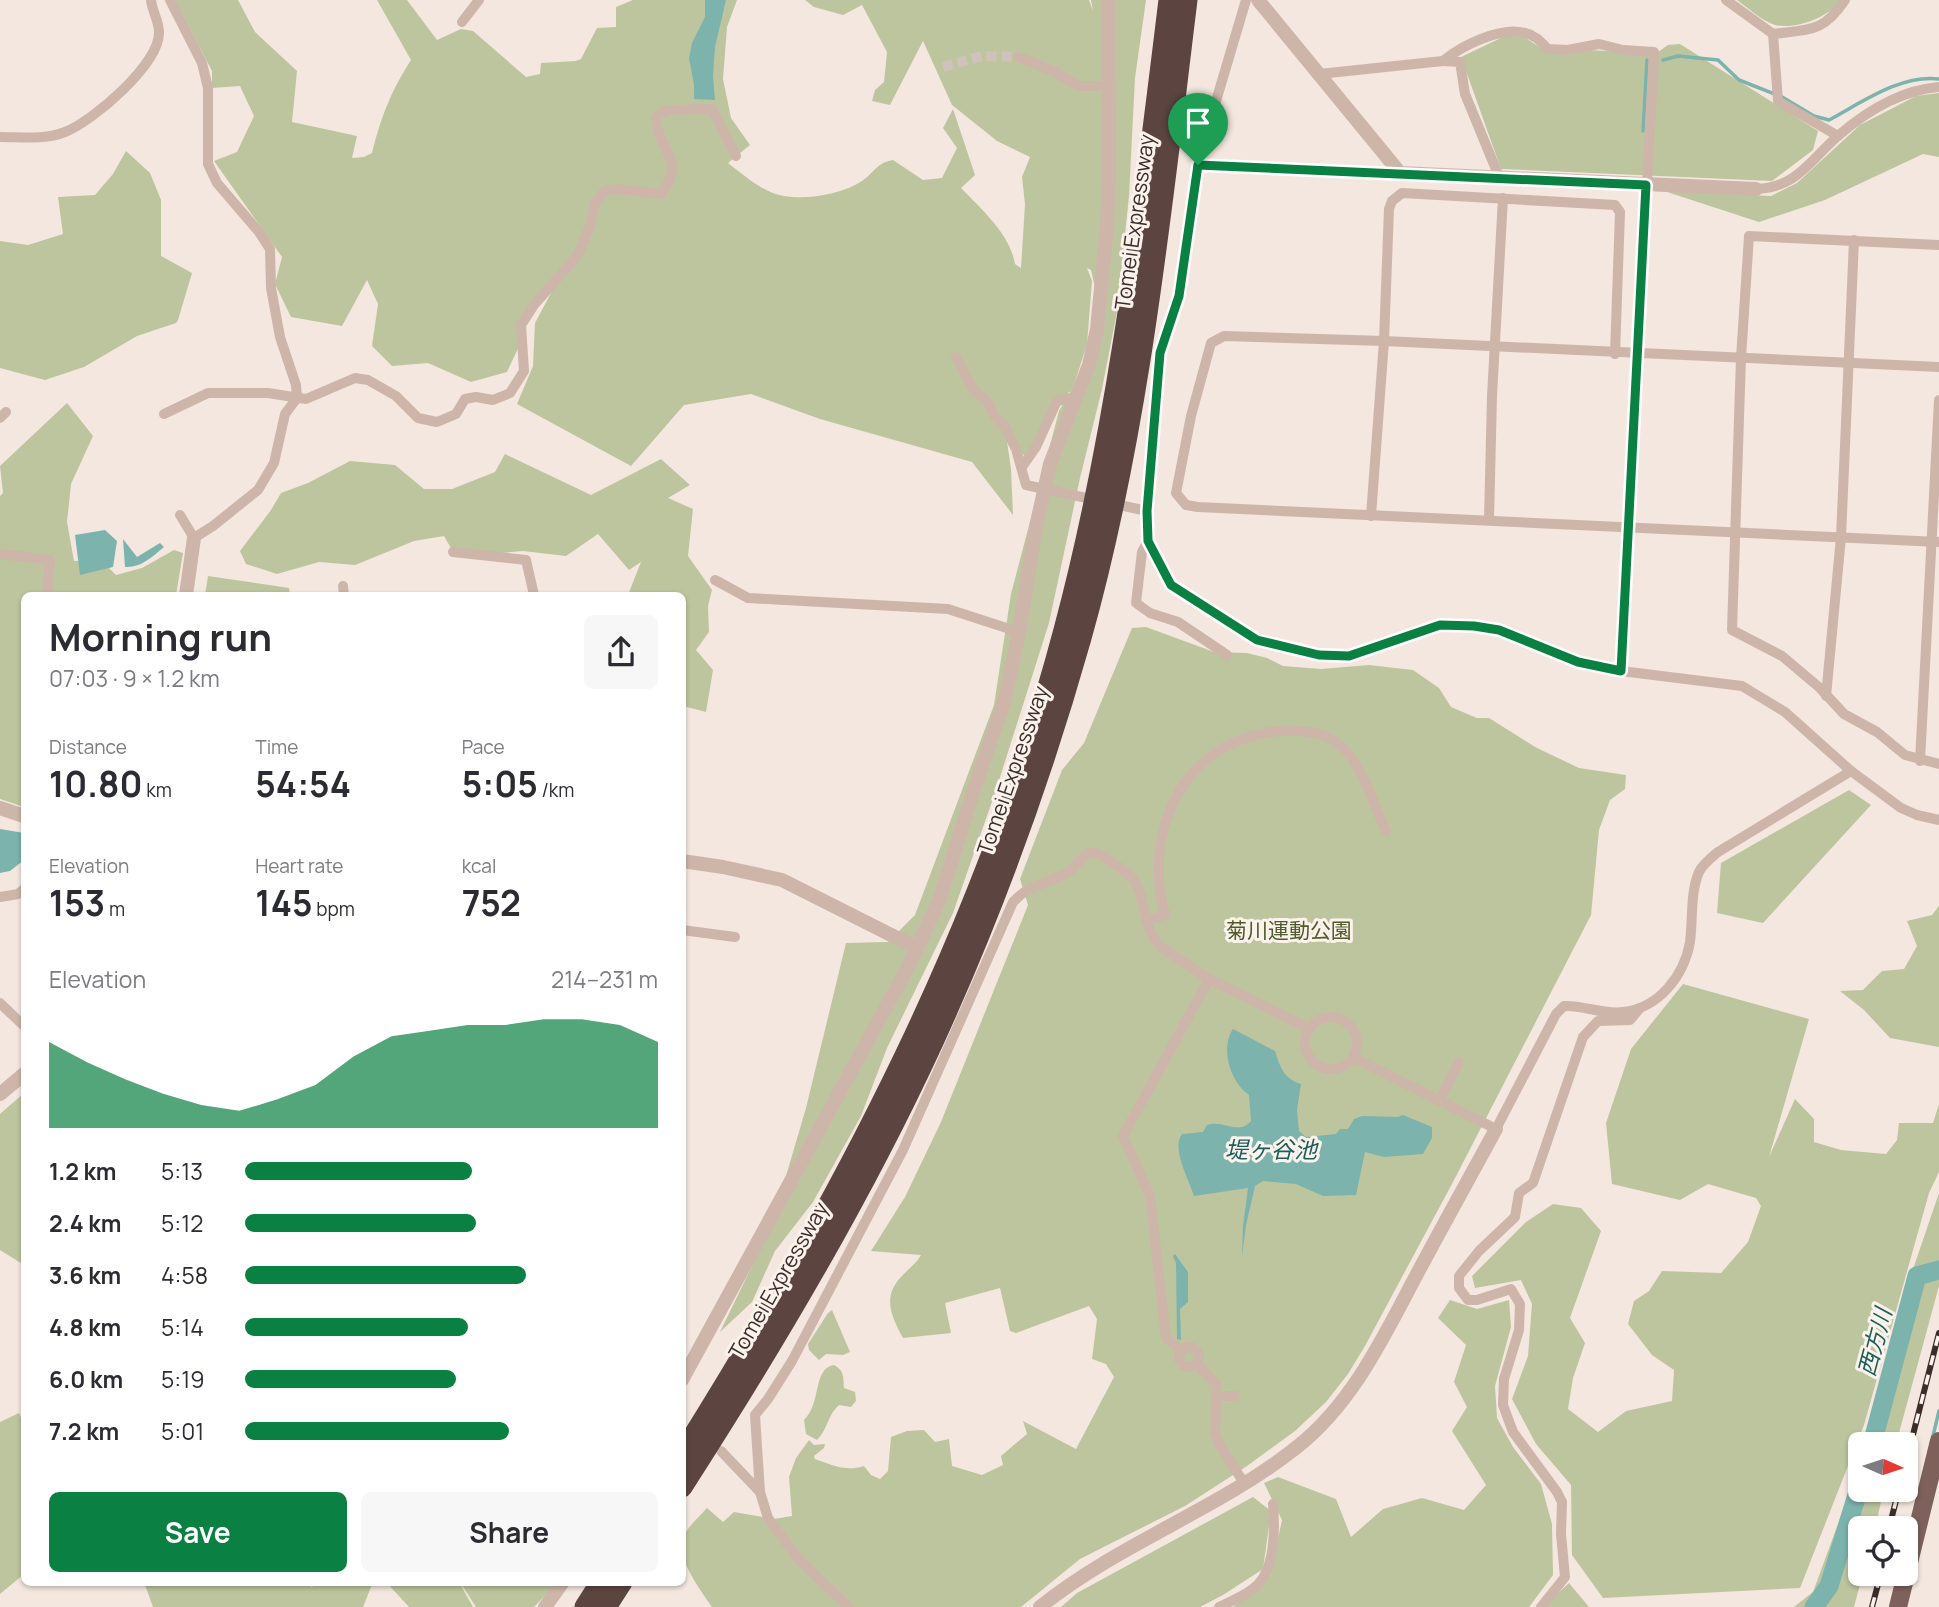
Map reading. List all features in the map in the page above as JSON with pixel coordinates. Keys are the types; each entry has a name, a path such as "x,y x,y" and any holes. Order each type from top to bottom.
{"highway":[{"name":"Tomei Expressway","path":"686,1447 787,1281 848,1172 916,1036 1002,828 1064,631 1090,524 1130,306 1169,0"},
{"name":"Tomei Expressway","path":"686,1481 796,1302 864,1180 932,1044 980,933 1018,834 1082,635 1107,527 1148,309 1187,0"},
{"path":"585,1607 598,1586"},
{"path":"606,1607 619,1586"}],"main road":[{"path":"1898,1607 1939,1441"}],"street":[{"path":"0,137 37,138 64,133 88,120 125,87 142,71 156,50 159,32 151,0"},
{"path":"170,0 202,63 206,80 208,164 217,183 270,249 271,288 280,337 296,385 297,398 285,414 274,463 258,490 214,526 194,538"},
{"path":"462,23 479,0"},
{"path":"686,1373 843,1089 917,948 939,901 1005,699 1020,632 1036,527 1050,464 1089,365 1097,329 1107,227 1110,86 1108,0"},
{"path":"1246,0 1198,165 1179,296 1160,353 1144,510 1148,541 1171,585 1257,640 1319,655 1349,656 1440,625 1474,626 1499,630 1578,662 1621,671 1742,686 1785,712 1851,771 1901,808 1939,820"},
{"path":"1258,0 1400,173"},
{"path":"1726,0 1773,34 1817,28 1834,16 1845,0"},
{"path":"1443,61 1457,49 1510,31 1535,36 1548,49 1568,50 1599,44 1623,50 1654,52 1621,671"},
{"path":"1773,34 1778,101 1838,136"},
{"path":"1018,57 1054,71 1078,86 1110,86"},
{"path":"1319,75 1443,61 1460,62 1465,94 1500,179"},
{"path":"1198,165 1772,189 1789,182 1861,118 1905,94 1939,87"},
{"path":"164,414 208,393 268,393 306,399 355,377 368,380 396,396 418,418 437,422 456,414 466,399 476,397 493,401 510,393 524,371 521,325 534,305 578,255 590,226 595,203 605,191 661,194 671,182 673,169 656,131 656,117 666,110 712,109 736,156"},
{"path":"1371,516 1384,341 1389,209 1392,201 1402,193 1615,205 1620,212 1615,354"},
{"path":"1489,520 1503,198"},
{"path":"1939,245 1749,236 1741,358 1732,630 1782,656 1820,688 1844,714 1877,732 1905,755 1939,764"},
{"path":"1826,696 1840,537 1854,240"},
{"path":"1936,542 1198,507 1186,505 1177,493 1191,415 1211,343 1224,336 1939,367"},
{"path":"956,357 973,388 987,401 995,417 1004,425 1023,467 1026,485 1144,510"},
{"path":"1023,467 1057,401 1076,397"},
{"path":"1920,761 1936,542 1939,400"},
{"path":"180,515 194,538 186,592"},
{"path":"1148,541 1142,552 1136,603 1150,613 1178,622 1227,655"},
{"path":"453,552 526,560 533,592"},
{"path":"0,554 50,559 47,592"},
{"path":"715,580 748,598 948,609 1020,632"},
{"path":"1146,921 1164,915 1158,882 1160,838 1174,799 1186,779 1202,763 1220,749 1243,739 1260,734 1293,731 1317,733 1331,738 1353,761 1386,831"},
{"path":"1541,1607 1565,1577 1561,1534 1563,1514 1558,1492 1513,1432 1503,1405 1504,1379 1520,1330 1520,1304 1511,1289 1468,1300 1459,1288 1459,1276 1479,1251 1515,1217 1519,1193 1533,1183 1583,1037 1598,1021 1630,1020 1640,1008 1664,993 1684,963 1689,943 1695,886 1706,863 1727,846 1851,771"},
{"path":"0,808 21,815"},
{"path":"849,1607 799,1560 768,1518 760,1492 755,1415 792,1361 903,1150 1013,902 1026,888 1071,870 1088,854 1094,852 1133,879 1155,942 1209,979 1308,1028"},
{"path":"686,862 782,880 917,948"},
{"path":"0,897 21,892"},
{"path":"686,931 735,937"},
{"path":"1209,979 1123,1136 1150,1196 1166,1338 1182,1350 1196,1350 1199,1356 1197,1364 1217,1385 1210,1431 1244,1483"},
{"path":"0,1003 21,1023"},
{"path":"1040,1607 1098,1567 1281,1460 1315,1432 1350,1390 1375,1352 1556,1014 1564,1006 1610,1013 1640,1008"},
{"path":"1329,1016 1345,1020 1351,1026 1357,1041 1353,1057 1348,1063 1333,1070 1317,1065 1306,1053 1304,1044 1308,1028 1314,1022 1329,1016"},
{"path":"1353,1057 1496,1129"},
{"path":"1439,1101 1459,1062"},
{"path":"0,1094 21,1076"},
{"path":"1217,1396 1235,1396"},
{"path":"721,1451 760,1492"},
{"path":"1219,1607 1252,1590 1261,1581 1269,1565 1275,1522 1273,1504"},
{"path":"545,1607 560,1586"}],"green space":[{"path":"175,0 238,0 255,32 297,71 292,122 357,136 352,158 364,157 372,153 387,105 411,60 377,0 407,0 437,40 461,29 473,31 526,77 540,74 541,63 581,59 597,28 616,27 616,7 633,0 737,0 727,27 723,79 731,118 750,145 728,163 769,191 793,197 824,195 854,186 883,163 893,160 923,180 942,178 957,148 943,128 953,109 975,175 961,188 1001,233 1015,264 1021,268 1025,204 1022,177 1030,157 997,141 952,105 923,41 890,105 872,101 875,90 884,82 887,52 862,5 843,15 814,7 805,0 1089,0 1093,11 1091,0 1146,0 1135,78 1129,196 1117,312 1049,623 995,793 953,913 887,1048 861,1116 813,1202 775,1251 752,1302 720,1332 771,1227 806,1108 846,943 888,942 915,915 994,705 1011,594 1059,411 1071,391 1057,401 1027,460 1005,428 1011,469 1013,515 972,462 820,419 751,394 684,405 631,466 517,404 533,366 535,323 560,276 528,315 522,340 507,372 471,382 428,363 392,366 372,346 378,304 367,280 342,326 291,317 275,284 282,257 214,161 237,152 254,116 240,86 212,88 212,71","holes":["1087,268 1091,270 1099,305 1079,378 1074,385 1087,344 1092,281"]},
{"path":"1737,0 1841,0 1821,17 1802,24 1783,26 1765,21"},
{"path":"1507,35 1524,37 1547,52 1569,55 1589,50 1655,54 1668,45 1680,44 1818,131 1813,150 1772,181 1501,169 1461,57"},
{"path":"1939,93 1939,157 1923,154 1825,200 1759,222 1664,191 1771,196 1797,183 1860,125 1916,96"},
{"path":"126,151 150,173 161,200 161,256 192,273 178,320 137,336 84,367 45,380 0,368 0,241 28,245 63,234 58,197 95,195 113,174"},
{"path":"67,403 93,436 71,484 67,522 74,561 101,560 116,575 142,568 174,550 183,553 176,592 21,592 21,806 0,799 0,496 3,493 0,466"},
{"path":"505,454 591,495 661,459 690,485 668,498 693,509 688,556 712,590 708,606 709,632 696,650 713,670 706,712 686,707 686,592 629,592 641,562 629,570 598,534 566,556 523,551 456,557 444,536 414,541 355,565 319,562 277,574 246,564 240,551 281,493 308,483 350,461 395,465 424,489 452,489 495,472"},
{"path":"208,576 289,588 290,592 205,592"},
{"name":"菊川運動公園","path":"1146,627 1214,652 1247,653 1283,666 1321,669 1369,665 1413,670 1439,688 1451,707 1477,718 1489,718 1537,748 1579,768 1626,775 1625,789 1610,800 1599,830 1591,915 1365,1346 1326,1402 1295,1431 1185,1506 1080,1559 1021,1607 712,1607 686,1564 686,1533 707,1508 723,1522 734,1512 774,1519 792,1516 789,1477 796,1458 809,1440 814,1445 825,1444 814,1456 815,1459 845,1468 864,1466 871,1475 880,1479 888,1471 891,1437 907,1431 924,1430 935,1442 949,1439 952,1466 982,1475 1003,1465 1001,1456 1027,1434 1023,1421 1076,1449 1114,1377 1106,1364 1092,1359 1097,1319 1089,1306 1016,1333 1010,1331 1000,1288 945,1303 951,1333 903,1338 892,1315 890,1299 896,1284 921,1255 871,1251 905,1197 941,1122 1028,905 1020,879 1062,770 1084,743 1132,628"},
{"path":"1849,790 1871,805 1763,923 1717,913 1721,863"},
{"path":"1939,906 1939,1047 1890,1038 1864,1010 1840,991 1863,990 1882,971 1904,969 1917,946 1907,921 1932,915"},
{"path":"1683,984 1809,1019 1769,1157 1795,1099 1814,1119 1814,1142 1841,1150 1886,1154 1897,1140 1899,1123 1933,1123 1939,1104 1939,1172 1929,1193 1864,1425 1861,1432 1848,1432 1848,1466 1800,1588 1603,1598 1572,1555 1571,1485 1536,1444 1512,1399 1528,1356 1532,1304 1521,1280 1475,1288 1472,1276 1526,1222 1553,1204 1581,1208 1601,1231 1570,1318 1585,1343 1573,1378 1568,1409 1598,1432 1626,1411 1672,1401 1674,1370 1652,1355 1628,1324 1634,1301 1649,1291 1662,1271 1721,1273 1748,1242 1761,1206 1756,1198 1708,1184 1680,1200 1612,1184 1606,1123 1631,1049"},
{"path":"21,1096 21,1263 0,1250 0,1114"},
{"path":"1939,1193 1939,1286 1899,1432 1872,1432 1883,1403 1911,1275"},
{"path":"1450,1300 1477,1309 1509,1300 1511,1327 1495,1386 1497,1418 1513,1447 1541,1484 1552,1524 1553,1575 1529,1607 1233,1607 1270,1576 1282,1520 1264,1483 1278,1477 1336,1499 1351,1537 1383,1509 1422,1498 1464,1510 1486,1485 1452,1431 1467,1407 1454,1382 1466,1345 1438,1318"},
{"path":"832,1310 850,1352 843,1355 826,1354 819,1360 809,1350 808,1344"},
{"path":"834,1365 842,1372 844,1388 855,1392 856,1401 851,1407 839,1405 835,1409 817,1440 806,1434 804,1420 810,1413 823,1373"},
{"path":"19,1413 21,1417 21,1576 0,1594 0,1422"},
{"path":"1253,1497 1271,1511 1263,1569 1223,1595 1200,1607 1061,1607 1077,1593"},
{"path":"1848,1497 1848,1502 1881,1502 1878,1516 1848,1516 1848,1586 1860,1586 1854,1607 1794,1607 1813,1592"},
{"path":"1569,1583 1589,1607 1543,1607"},
{"path":"145,1586 371,1586 363,1607 153,1607"},
{"path":"390,1586 461,1586 473,1607 409,1607"},
{"path":"463,1586 554,1586 534,1607 476,1607"}],"water":[{"path":"705,0 726,0 715,47 715,100 694,99 689,58 692,43 705,17"},
{"path":"105,530 117,541 113,567 80,575 75,535"},
{"path":"123,539 137,557 160,543 164,547 141,564 125,567"},
{"path":"0,829 21,832 21,862 10,871 0,873"},
{"name":"堤ヶ谷池","path":"1233,1029 1275,1051 1284,1072 1290,1079 1301,1084 1297,1110 1299,1131 1306,1137 1336,1134 1340,1129 1348,1129 1354,1119 1362,1116 1403,1115 1432,1127 1432,1138 1423,1154 1384,1157 1365,1152 1356,1195 1323,1196 1296,1184 1263,1181 1255,1186 1242,1256 1248,1188 1194,1196 1179,1148 1182,1134 1203,1132 1207,1125 1241,1127 1251,1121 1249,1095 1232,1073 1227,1055"},
{"path":"1175,1254 1188,1272 1188,1302 1180,1309 1181,1340 1177,1339"}],"waterway":[{"path":"1663,60 1678,56 1718,60 1739,80 1782,97 1814,116 1829,120 1896,85 1939,79"},
{"path":"1643,131 1647,60"},
{"name":"西方川","path":"1875,1432 1917,1276 1939,1270"},
{"path":"1933,1436 1939,1411"},
{"name":"西方川","path":"1814,1607 1829,1586 1855,1502"}],"tunnel":[{"path":"943,67 982,56 1018,57"}],"railway":[{"path":"1914,1432 1939,1333"},
{"path":"1892,1516 1896,1502"},
{"path":"1872,1607 1878,1586"}],"route":[{"path":"1198,165 1646,185 1621,671 1578,662 1499,630 1474,626 1440,625 1349,656 1319,655 1257,640 1171,585 1148,541 1147,511 1160,353 1179,296 1198,165"}]}
